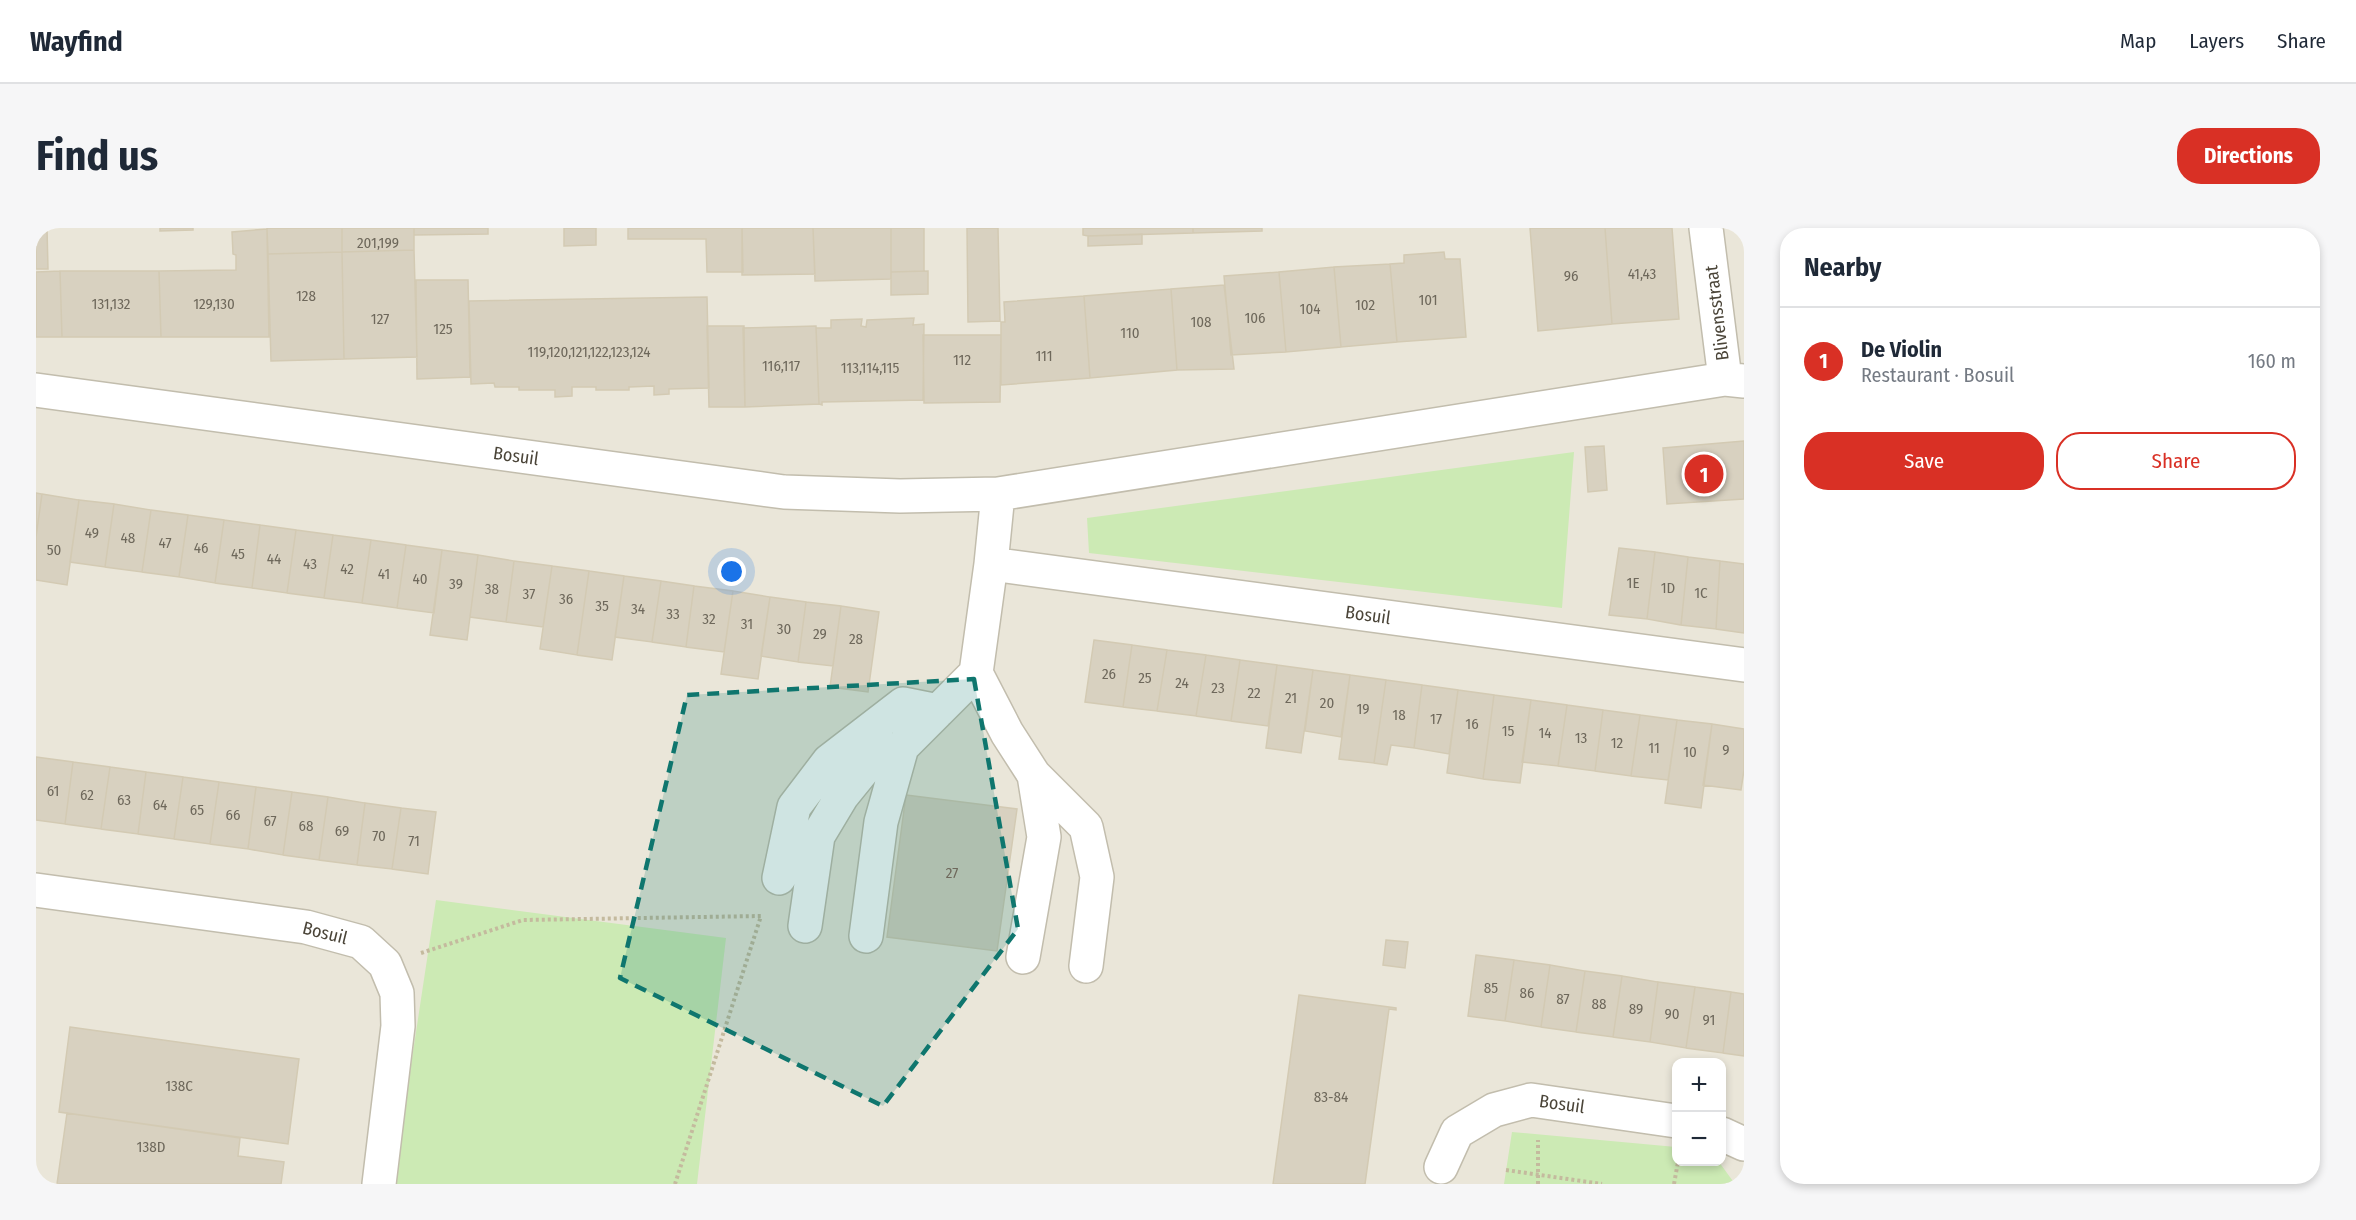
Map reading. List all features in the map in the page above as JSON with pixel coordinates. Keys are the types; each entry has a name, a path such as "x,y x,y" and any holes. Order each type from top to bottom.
{"street":[{"name":"Blivensstraat","path":"1706,228 1735,380"},
{"name":"Bosuil","path":"36,390 784,492 900,495 998,494 1735,380"},
{"path":"998,494 976,673 1007,733 1034,775 1086,827 1097,877 1086,966"},
{"name":"Bosuil","path":"991,564 1744,665"},
{"path":"805,926 818,836 842,796 872,759 902,747 976,673"},
{"path":"779,878 794,807 829,761 903,704 938,711"},
{"path":"866,936 881,822 902,747"},
{"path":"1023,957 1044,837 1034,775"},
{"name":"Bosuil","path":"36,890 306,927 361,942 385,964 397,993 398,1026 379,1184"},
{"name":"Bosuil","path":"1441,1167 1457,1132 1494,1110 1531,1100 1672,1120"},
{"path":"1726,1136 1744,1144"}],"path":[{"path":"385,964 523,920 761,916 675,1184"},
{"path":"1538,1134 1538,1184"},
{"path":"1674,1184 1677,1166"},
{"path":"1506,1170 1602,1184"}],"highlighted area":[{"path":"974,679 1018,929 883,1106 620,978 687,695"}],"shaded area":[{"path":"36,228 1744,228 1744,1184 36,1184"}],"green space":[{"path":"1574,452 1562,608 1089,553 1087,518"},
{"path":"436,900 726,938 697,1184 393,1184"},
{"path":"1512,1132 1672,1147 1672,1166 1722,1166 1735,1184 1504,1184"}],"building":[{"path":"36,228 47,228 48,269 36,269"},
{"path":"160,228 193,228 193,230 160,231"},
{"path":"267,228 342,228 342,252 268,254"},
{"path":"342,228 414,228 414,250 342,252"},
{"path":"414,228 488,228 488,234 414,235"},
{"path":"564,228 596,228 596,245 564,246"},
{"path":"628,228 742,228 743,272 707,272 706,239 628,239"},
{"path":"742,228 813,228 815,274 742,275"},
{"path":"813,228 891,228 891,279 815,281"},
{"path":"891,228 924,228 924,271 891,272"},
{"path":"967,228 998,228 1000,321 968,322"},
{"path":"1083,228 1193,228 1193,233 1088,236 1083,235"},
{"path":"1193,228 1262,228 1262,231 1193,233"},
{"path":"1530,228 1605,228 1612,324 1538,331"},
{"path":"1605,228 1672,228 1679,319 1612,324"},
{"path":"267,229 269,337 161,337 159,271 236,270 232,232"},
{"path":"1142,234 1142,244 1088,246 1088,236"},
{"path":"414,250 417,357 344,359 342,252"},
{"path":"342,252 344,359 271,361 268,254"},
{"path":"1444,252 1445,259 1460,259 1466,337 1397,342 1390,264 1404,263 1404,255"},
{"path":"1390,264 1397,342 1341,347 1334,267"},
{"path":"1334,267 1341,347 1286,352 1279,272"},
{"path":"60,271 159,271 161,337 62,337"},
{"path":"60,271 62,337 36,337 36,272"},
{"path":"928,271 928,294 891,295 891,272"},
{"path":"1279,272 1286,352 1231,355 1224,276"},
{"path":"416,280 468,280 470,377 417,379"},
{"path":"1224,285 1234,369 1177,370 1171,289"},
{"path":"1171,289 1177,370 1090,378 1084,296"},
{"path":"1084,296 1090,378 1001,385 1001,322 1005,322 1004,302"},
{"path":"707,297 709,388 669,389 669,394 654,395 654,386 629,387 629,390 572,387 572,396 555,397 555,390 519,390 519,387 495,387 494,383 471,384 469,301"},
{"path":"914,318 913,325 924,324 923,400 822,402 822,405 819,404 816,328 831,328 831,320 862,319 861,326 866,327 867,320"},
{"path":"707,326 744,326 745,407 709,407"},
{"path":"816,326 819,404 745,407 743,328"},
{"path":"923,335 1001,335 1000,402 924,403"},
{"path":"1744,441 1744,499 1667,504 1663,448"},
{"path":"1604,446 1607,490 1588,492 1585,447"},
{"path":"36,493 42,494 36,537"},
{"path":"42,494 79,500 67,585 36,580 36,537"},
{"path":"79,500 114,504 105,567 70,562"},
{"path":"114,504 151,510 142,572 105,567"},
{"path":"151,510 188,515 179,577 142,572"},
{"path":"188,515 224,520 215,583 179,577"},
{"path":"224,520 260,525 252,588 215,583"},
{"path":"260,525 296,530 287,593 252,588"},
{"path":"296,530 333,535 324,598 287,593"},
{"path":"333,535 371,540 362,603 324,598"},
{"path":"371,540 406,545 397,608 362,603"},
{"path":"406,545 442,550 434,613 397,608"},
{"path":"1619,548 1655,552 1647,619 1609,615"},
{"path":"442,550 478,555 467,640 430,635"},
{"path":"1655,552 1688,557 1681,625 1647,619"},
{"path":"478,555 514,561 506,622 470,617"},
{"path":"1688,557 1720,561 1716,629 1681,625"},
{"path":"514,561 552,566 543,627 506,622"},
{"path":"1720,561 1744,564 1744,633 1716,629"},
{"path":"552,566 589,571 577,655 540,649"},
{"path":"589,571 624,576 612,660 577,655"},
{"path":"624,576 661,581 652,642 615,637"},
{"path":"661,581 694,586 686,647 652,642"},
{"path":"694,586 733,591 724,652 686,647"},
{"path":"733,591 770,597 758,679 721,674"},
{"path":"770,597 806,602 798,662 761,656"},
{"path":"806,602 841,606 833,666 798,662"},
{"path":"841,606 879,612 868,692 830,687"},
{"path":"1094,640 1132,645 1123,707 1085,702"},
{"path":"1132,645 1167,650 1157,711 1123,707"},
{"path":"1167,650 1206,655 1196,716 1157,711"},
{"path":"1206,655 1240,660 1231,721 1196,716"},
{"path":"1240,660 1277,665 1268,726 1231,721"},
{"path":"1277,665 1313,670 1301,753 1266,748"},
{"path":"1313,670 1350,675 1341,737 1305,731"},
{"path":"1350,675 1386,680 1374,763 1339,759"},
{"path":"1386,680 1422,685 1414,748 1391,745 1387,765 1374,763"},
{"path":"1422,685 1458,690 1449,754 1414,748"},
{"path":"1458,690 1494,695 1483,779 1447,773"},
{"path":"1494,695 1531,700 1520,783 1483,779"},
{"path":"1531,700 1567,705 1558,766 1522,762"},
{"path":"1567,705 1603,710 1595,771 1558,766"},
{"path":"1603,710 1640,715 1631,776 1595,771"},
{"path":"1640,715 1677,720 1668,780 1631,776"},
{"path":"1677,720 1712,724 1701,808 1665,803"},
{"path":"1712,724 1744,729 1744,770 1741,790 1703,785"},
{"path":"36,757 73,762 65,824 36,820"},
{"path":"73,762 110,767 101,829 65,824"},
{"path":"110,767 146,772 138,834 101,829"},
{"path":"146,772 183,777 174,839 138,834"},
{"path":"183,777 219,782 210,844 174,839"},
{"path":"219,782 256,787 248,849 210,844"},
{"path":"256,787 292,792 283,855 248,849"},
{"path":"292,792 328,797 319,860 283,855"},
{"path":"906,795 1017,809 997,951 887,937"},
{"path":"328,797 365,803 357,865 319,860"},
{"path":"365,803 401,808 392,869 357,865"},
{"path":"401,808 436,812 428,874 392,869"},
{"path":"1386,940 1408,942 1405,968 1383,965"},
{"path":"1476,955 1514,960 1505,1021 1468,1016"},
{"path":"1514,960 1550,965 1541,1027 1505,1021"},
{"path":"1550,965 1585,971 1576,1032 1541,1027"},
{"path":"1585,971 1622,976 1613,1037 1576,1032"},
{"path":"1622,976 1658,982 1650,1042 1613,1037"},
{"path":"1658,982 1695,987 1686,1048 1650,1042"},
{"path":"1695,987 1731,992 1723,1053 1686,1048"},
{"path":"1731,992 1744,994 1744,1056 1723,1053"},
{"path":"1299,995 1396,1008 1396,1010 1389,1009 1365,1184 1273,1184"},
{"path":"70,1027 299,1059 288,1144 59,1112"},
{"path":"67,1113 240,1138 238,1156 284,1162 281,1184 57,1184"}],"place":[{"name":"De Violin","path":"1704,474"}]}
